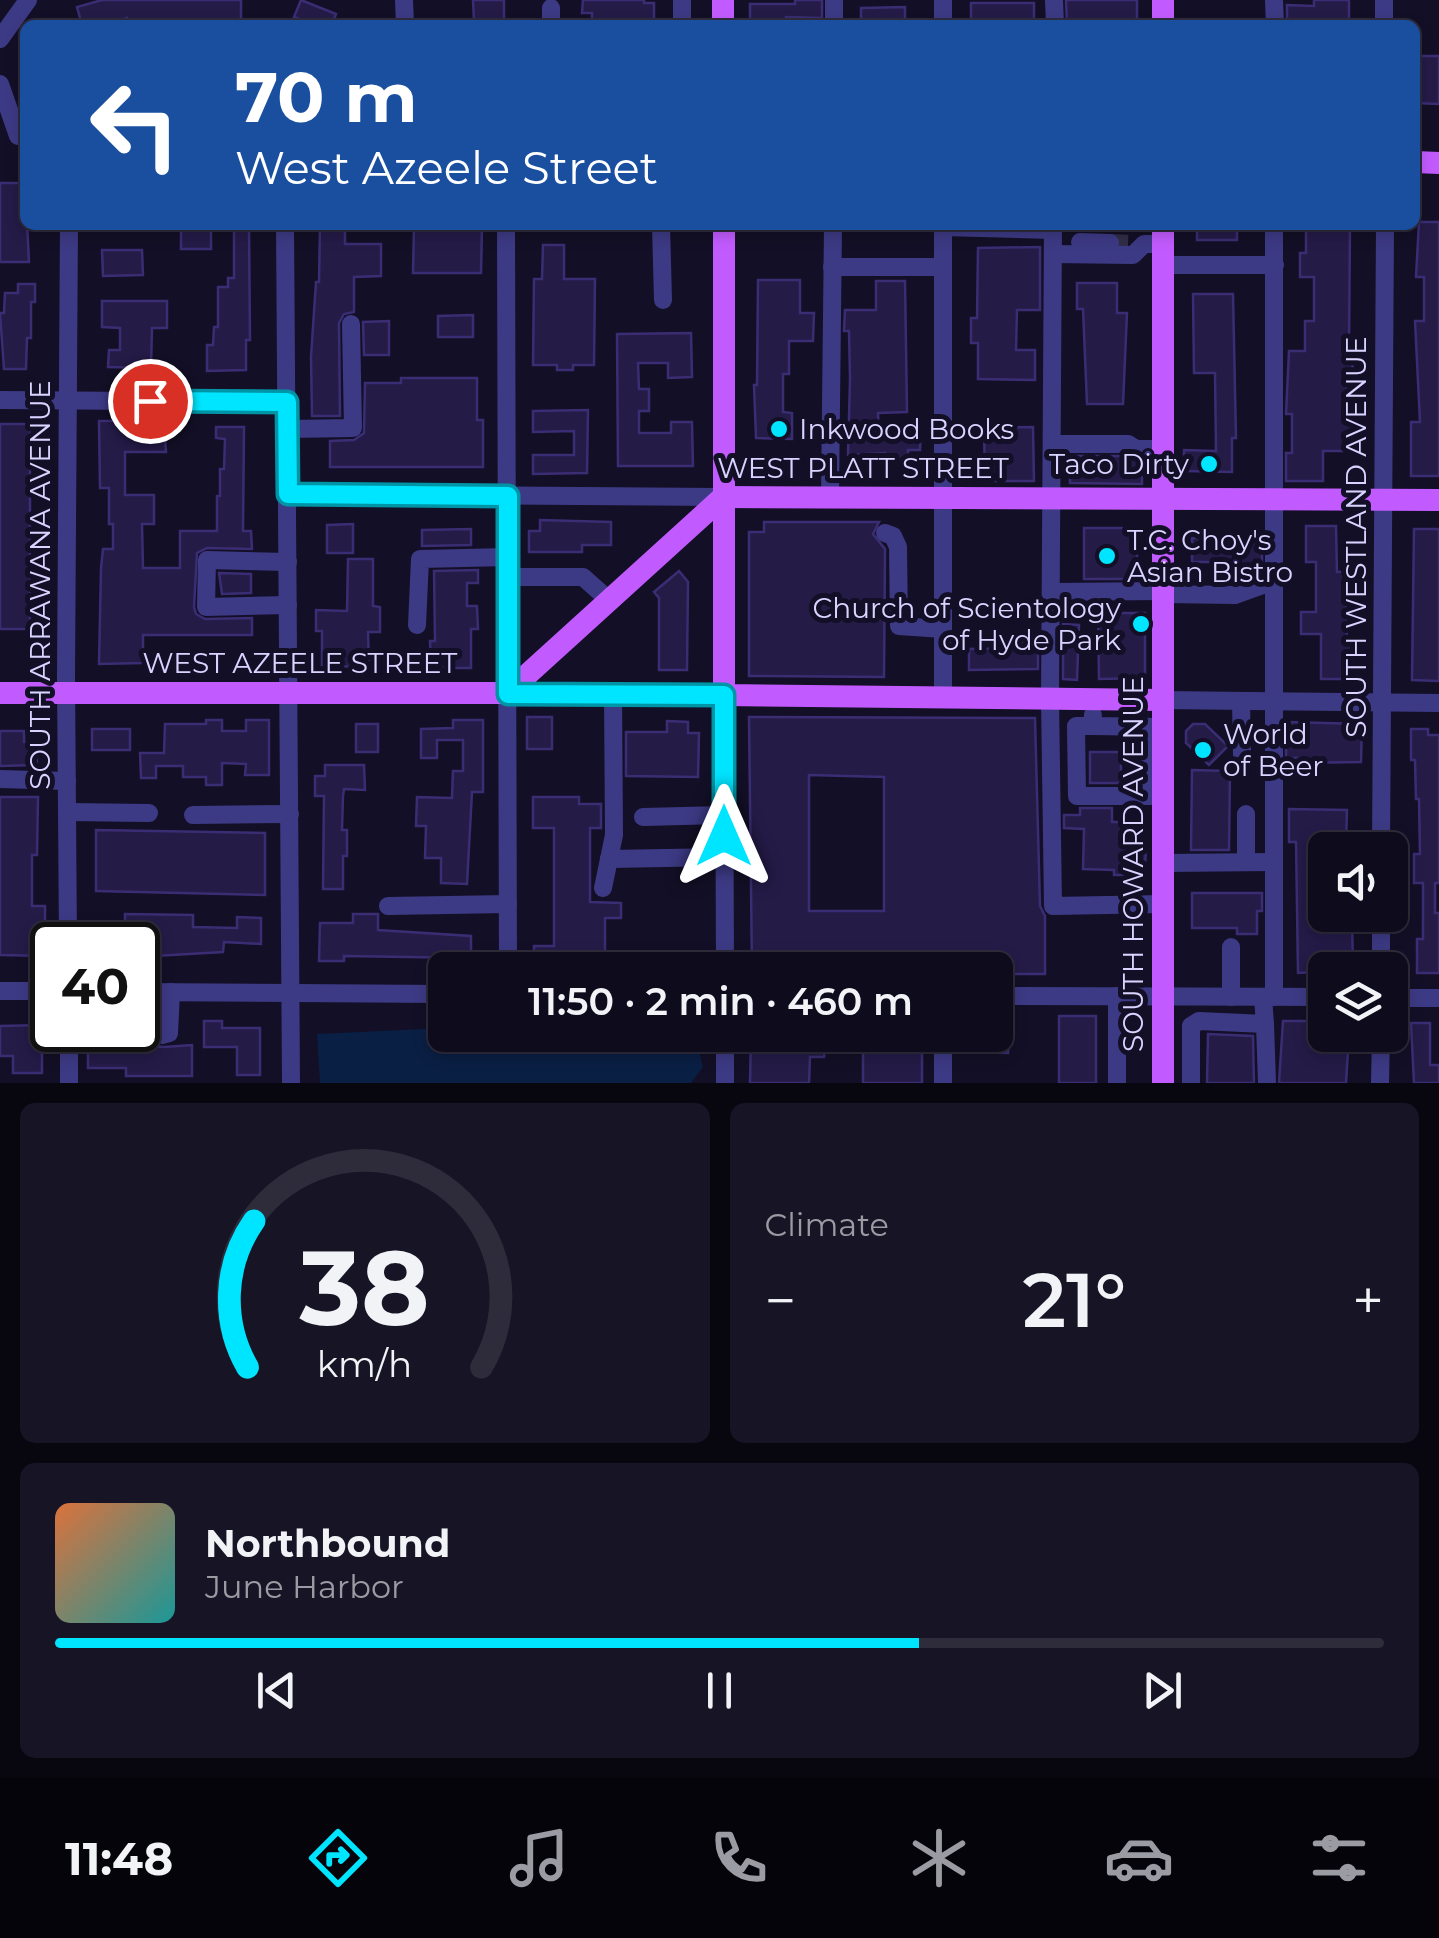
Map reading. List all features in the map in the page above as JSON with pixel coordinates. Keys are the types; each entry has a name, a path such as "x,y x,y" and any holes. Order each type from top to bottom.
{"main road":[{"path":"724,230 724,695"},
{"name":"SOUTH HOWARD AVENUE","path":"1153,244 1163,449 1162,700 1152,727 1153,796 1163,863 1163,996 1169,1082"},
{"path":"508,694 723,497"},
{"name":"WEST PLATT STREET","path":"723,497 1439,500"},
{"name":"WEST AZEELE STREET","path":"0,693 508,694"},
{"name":"WEST AZEELE STREET","path":"724,695 1162,700"}],"street":[{"path":"0,39 28,0"},
{"path":"0,84 20,137"},
{"name":"SOUTH ARRAWANA AVENUE","path":"68,922 70,230"},
{"path":"285,230 291,1083"},
{"path":"506,230 508,952"},
{"path":"662,230 663,300"},
{"path":"830,496 833,230"},
{"path":"943,230 943,698"},
{"path":"1053,230 1050,699 1053,906 1163,904"},
{"path":"1267,1083 1273,862 1274,230"},
{"name":"SOUTH WESTLAND AVENUE","path":"1381,832 1385,230"},
{"path":"1080,241 1133,256 1153,244 1274,265"},
{"path":"1054,254 1080,241 1110,243"},
{"path":"832,267 943,267"},
{"path":"287,429 353,428 351,324"},
{"path":"0,400 287,402"},
{"path":"1053,444 1128,444 1163,449"},
{"name":"WEST PLATT STREET","path":"288,494 723,497"},
{"path":"885,533 893,536 898,548 899,626 943,629"},
{"path":"418,625 420,559 508,556"},
{"path":"288,562 208,560 206,607 288,606"},
{"path":"508,578 583,578 610,602"},
{"path":"1053,592 1235,595 1274,581"},
{"name":"WEST AZEELE STREET","path":"508,694 724,695"},
{"path":"603,888 614,835 612,694"},
{"path":"724,695 725,952"},
{"path":"1092,726 1093,700"},
{"name":"WEST AZEELE STREET","path":"1162,700 1439,703"},
{"path":"1241,701 1242,755"},
{"path":"1152,727 1076,726 1077,796 1153,796"},
{"path":"0,779 67,781"},
{"path":"67,812 149,813"},
{"path":"193,816 290,814"},
{"path":"1246,814 1246,862"},
{"path":"642,817 724,816"},
{"path":"609,859 724,856"},
{"path":"1163,863 1273,862"},
{"path":"388,906 508,904"},
{"path":"1231,948 1231,997"},
{"path":"0,990 30,991"},
{"path":"160,992 428,994"},
{"path":"1013,996 1308,997"},
{"path":"1117,996 1117,1083"},
{"path":"1408,998 1439,998"},
{"path":"1191,1083 1191,1026 1199,1021 1266,1024"},
{"path":"69,1052 69,1083"},
{"path":"725,1052 725,1083"},
{"path":"943,1052 943,1083"},
{"path":"1380,1052 1380,1083"}],"water":[{"path":"428,1029 428,1052 699,1052 703,1067 691,1083 320,1083 317,1034"}],"building":[{"path":"102,0 241,0 241,20 81,20 77,7"},
{"path":"301,0 336,14 334,20 294,17"},
{"path":"473,0 504,0 504,20 474,20"},
{"path":"583,0 654,3 654,20 592,20 592,13 582,13"},
{"path":"795,0 822,0 822,18 750,20 750,4 795,4"},
{"path":"1066,0 1137,0 1137,20 1067,20"},
{"path":"1314,0 1349,0 1349,20 1287,20 1287,5 1314,6"},
{"path":"971,3 1034,3 1034,20 971,20"},
{"path":"905,7 905,20 861,20 861,8"},
{"path":"1420,56 1439,56 1439,104 1420,103"},
{"path":"0,183 20,183 20,230 27,230 29,262 0,262"},
{"path":"1420,222 1439,222 1439,476 1411,476 1411,422 1420,422 1415,321 1424,321 1424,277 1416,277"},
{"path":"181,230 211,230 211,249 181,249"},
{"path":"234,230 249,230 250,340 246,340 246,370 207,371 207,345 213,345 214,327 218,327 218,287 228,287 228,278 234,278"},
{"path":"320,230 345,230 345,244 381,244 381,276 354,277 354,312 344,314 339,323 340,416 312,416 311,357"},
{"path":"414,230 482,230 481,273 413,273"},
{"path":"1197,230 1237,230 1237,240 1197,240"},
{"path":"1306,230 1350,230 1349,350 1353,381 1347,381 1346,418 1354,418 1354,451 1323,451 1323,481 1286,481 1286,453 1292,453 1292,414 1286,414 1289,351 1305,351 1305,321 1314,321 1314,277 1300,277 1300,253 1306,253"},
{"path":"543,245 564,245 564,279 595,279 594,365 557,370 557,365 533,365 534,279 542,279"},
{"path":"1040,247 1040,310 1017,310 1016,350 1035,350 1035,380 978,379 978,343 971,343 971,318 977,318 978,248"},
{"path":"102,250 142,250 143,275 103,276"},
{"path":"758,280 800,280 800,313 814,313 813,341 789,341 789,374 783,374 783,412 792,413 792,439 756,438"},
{"path":"876,281 905,281 907,412 878,413 879,434 903,436 903,427 921,427 920,450 908,450 908,461 885,461 885,453 848,455 850,379 845,310 876,310"},
{"path":"1077,283 1117,283 1117,313 1127,313 1123,404 1087,404 1083,309 1077,309"},
{"path":"18,284 35,284 26,369 4,369 0,313 4,313 5,293 18,293"},
{"path":"1193,294 1233,294 1236,438 1232,438 1232,472 1184,471 1184,450 1216,451 1215,373 1194,373"},
{"path":"102,301 167,301 167,328 152,328 151,368 108,367 109,350 120,350 120,328 102,327"},
{"path":"473,315 473,337 438,337 438,316"},
{"path":"389,321 389,355 364,355 363,322"},
{"path":"691,333 692,377 668,378 668,363 638,363 639,389 649,389 649,411 639,411 639,433 671,433 671,422 692,422 693,466 618,466 617,334"},
{"path":"401,378 477,378 477,420 483,420 483,467 330,467 330,441 354,440 364,433 365,383 401,383"},
{"path":"588,410 587,473 533,474 533,455 574,455 574,431 533,432 533,411"},
{"path":"99,421 143,421 144,439 165,439 166,452 125,452 125,495 154,495 154,524 142,524 143,568 180,568 180,531 217,531 217,496 220,469 224,469 225,439 216,438 216,427 244,427 243,531 251,531 252,549 207,548 197,553 194,607 196,614 205,619 252,618 252,635 143,635 143,663 99,664 101,568 103,549 113,549 113,524 109,524 109,488 100,488"},
{"path":"0,424 30,424 30,629 0,629"},
{"path":"1033,427 1034,481 985,481 984,428"},
{"path":"1070,456 1124,456 1142,462 1142,484 1070,483"},
{"path":"540,520 611,522 611,545 582,545 582,552 529,552 529,531 540,531"},
{"path":"764,522 879,522 873,534 885,549 884,677 749,676 749,532 764,532"},
{"path":"353,524 353,553 327,553 327,525"},
{"path":"1306,526 1336,526 1337,572 1353,571 1353,594 1346,594 1347,643 1353,643 1353,679 1321,679 1321,634 1301,634 1301,612 1316,612 1316,562 1306,562"},
{"path":"1084,528 1137,528 1137,579 1084,579"},
{"path":"471,529 471,545 422,546 422,530"},
{"path":"1414,529 1439,529 1439,681 1412,680"},
{"path":"1192,538 1262,538 1262,572 1235,574 1235,562 1192,562"},
{"path":"348,559 373,559 373,606 380,607 380,632 368,632 369,666 322,667 322,631 316,631 316,610 347,611"},
{"path":"478,570 478,583 467,583 467,606 477,606 478,629 471,629 471,668 431,668 430,641 435,641 434,571"},
{"path":"679,571 688,582 687,670 659,670 659,598 654,592"},
{"path":"219,573 251,574 251,593 222,594"},
{"path":"1098,613 1145,613 1145,678 1099,679"},
{"path":"1063,624 1079,625 1077,680 1063,679"},
{"path":"1020,642 1038,642 1038,669 969,670 969,649 1020,648"},
{"path":"527,717 552,717 552,749 527,749"},
{"path":"749,717 1035,718 1045,974 1013,974 1013,952 752,952","holes":["809,775 884,777 884,911 809,911"]},
{"path":"206,720 222,720 222,731 246,731 246,720 269,720 269,775 245,775 246,764 222,763 222,785 206,785 206,777 183,777 183,766 156,766 156,778 141,778 140,753 164,753 165,724 206,724"},
{"path":"453,720 483,720 483,792 472,792 467,884 441,883 441,858 425,858 426,826 416,826 417,797 452,798 453,771 463,771 463,740 437,740 437,758 421,758 421,729 453,728"},
{"path":"667,721 688,722 688,733 699,733 698,777 626,776 626,732 667,732"},
{"path":"1286,722 1362,724 1361,762 1299,763 1299,758 1286,758"},
{"path":"356,724 378,724 378,752 356,752"},
{"path":"1193,724 1205,724 1228,746 1209,765 1186,743 1186,731"},
{"path":"92,729 130,729 130,750 92,750"},
{"path":"1411,729 1428,729 1428,735 1439,735 1439,883 1435,883 1435,913 1439,913 1439,973 1417,973 1417,939 1423,939 1423,883 1414,883 1414,854 1420,854 1419,799 1415,760 1411,760"},
{"path":"0,731 24,731 24,742 36,742 37,765 0,766"},
{"path":"1090,752 1121,752 1121,783 1090,783"},
{"path":"325,765 364,765 365,790 344,789 342,830 347,830 347,856 343,856 343,889 323,889 324,796 315,796 315,776 325,776"},
{"path":"1192,770 1230,771 1229,850 1191,850"},
{"path":"0,797 38,797 32,906 45,906 45,922 30,922 30,956 0,955"},
{"path":"533,797 579,797 579,804 601,804 601,828 590,828 590,902 621,903 621,918 605,918 605,952 534,952 534,946 554,946 554,828 533,828"},
{"path":"1080,808 1112,808 1112,822 1140,822 1140,849 1146,849 1145,866 1136,875 1083,869 1084,829 1064,828 1064,815 1080,815"},
{"path":"1289,809 1347,810 1346,832 1308,832 1308,932 1352,932 1353,952 1308,952 1308,972 1298,973 1296,842 1289,842"},
{"path":"96,830 265,833 265,895 96,891"},
{"path":"1192,893 1262,893 1257,934 1237,934 1237,928 1192,928"},
{"path":"125,914 193,915 193,927 237,928 237,917 261,918 261,944 224,942 223,952 160,956 160,922 125,922"},
{"path":"353,914 378,914 378,930 471,936 471,952 428,952 428,957 344,956 344,961 319,961 320,923 353,923"},
{"path":"1059,1016 1096,1016 1096,1083 1059,1083"},
{"path":"204,1021 222,1021 222,1028 260,1028 260,1075 237,1075 237,1047 204,1047"},
{"path":"1283,1021 1308,1021 1308,1052 1348,1052 1346,1083 1279,1083"},
{"path":"1411,1023 1430,1023 1430,1065 1439,1065 1439,1083 1414,1083"},
{"path":"30,1025 30,1052 42,1052 42,1073 13,1073 13,1056 0,1056 0,1026"},
{"path":"1208,1034 1253,1036 1254,1083 1207,1083"},
{"path":"192,1045 192,1076 126,1076 126,1068 88,1068 88,1052 160,1052 160,1047"},
{"path":"751,1052 824,1052 824,1057 810,1057 809,1083 750,1083"},
{"path":"863,1052 922,1052 922,1083 863,1083"}],"tunnel":[{"path":"1110,243 1133,244"}],"place":[{"name":"Inkwood Books","path":"779,429"},
{"name":"Taco Dirty","path":"1209,464"},
{"name":"T.C. Choy's Asian Bistro","path":"1107,556"},
{"name":"Church of Scientology of Hyde Park","path":"1141,624"},
{"name":"World of Beer","path":"1203,750"}],"route":[{"path":"150,401 287,402 288,494 508,496 508,694 724,695 724,836"}]}
